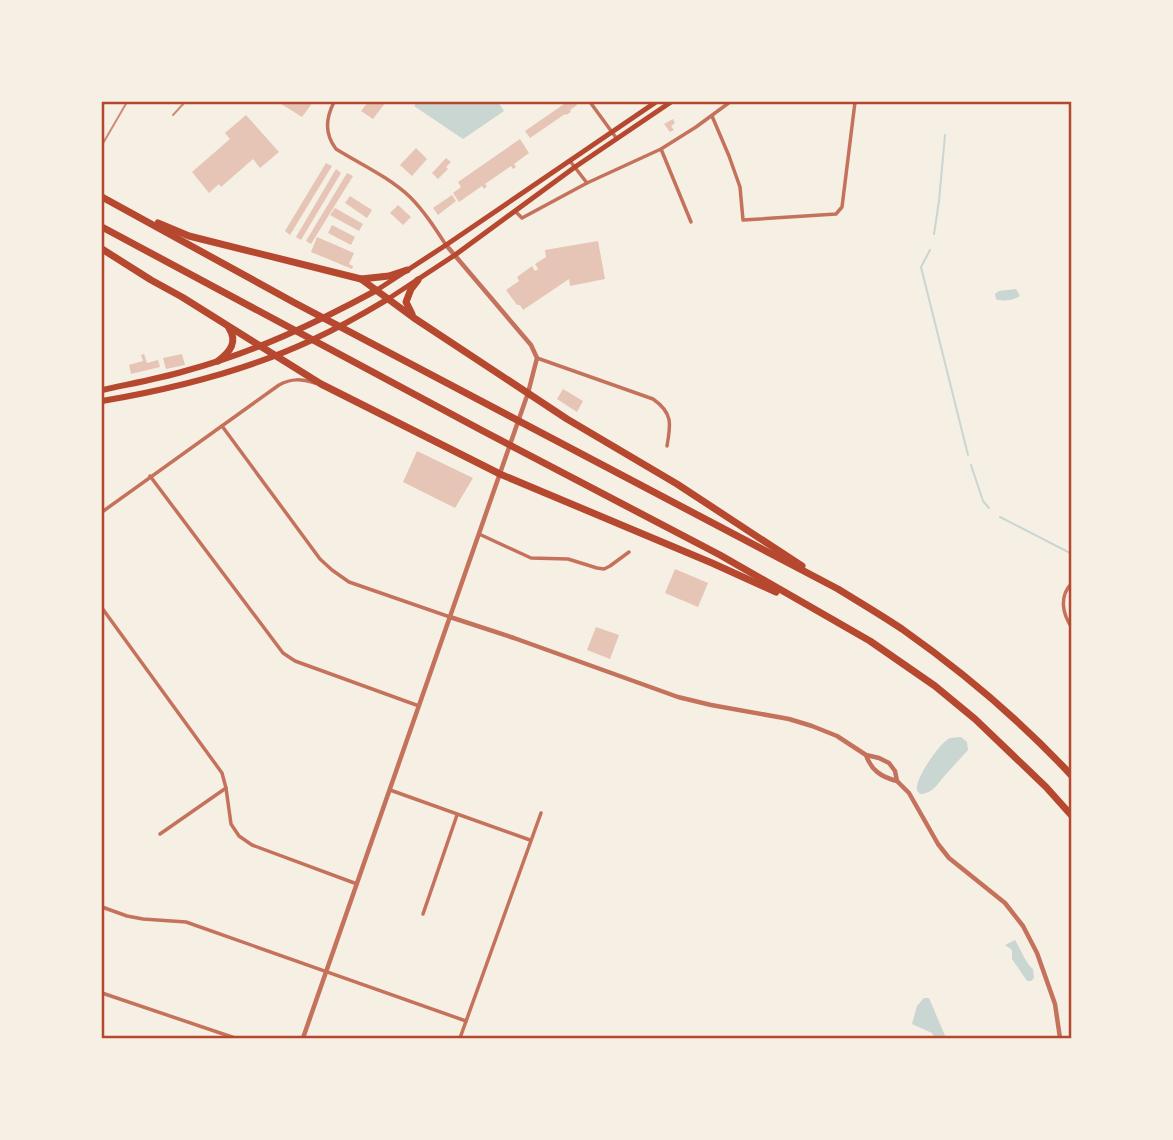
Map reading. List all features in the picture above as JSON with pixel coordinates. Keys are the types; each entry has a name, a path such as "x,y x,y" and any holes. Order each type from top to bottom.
{"highway":[{"path":"102,197 295,303 838,589"},
{"path":"117,205 189,236 361,279 389,276 407,270"},
{"path":"103,228 720,555 870,641 935,686 975,719 1046,787 1072,816"},
{"path":"102,249 321,384 500,474 712,563 817,611"},
{"path":"361,279 414,318 567,419 677,484 900,628 956,669 1072,776"},
{"path":"414,318 407,302 411,289 418,280"},
{"path":"218,361 227,354 233,343 232,332 227,325"}],"main road":[{"path":"102,390 183,372 259,347 309,326 377,290 656,102"},
{"path":"102,401 212,376 274,356 312,340 418,280 671,102"}],"street":[{"path":"303,1038 528,393 537,358 531,345 446,245 423,211 397,187 331,143 326,123 334,102"},
{"path":"590,102 617,139"},
{"path":"515,211 522,218 661,149 730,102"},
{"path":"712,116 740,187 743,220 835,214 842,207 855,102"},
{"path":"661,149 691,222"},
{"path":"570,160 587,184"},
{"path":"537,358 653,399 665,407 671,426 667,446"},
{"path":"102,512 279,385 296,379 321,384"},
{"path":"222,426 320,559 349,582 513,637 678,697 812,726 837,736 866,755 888,763 895,771 897,781"},
{"path":"150,476 283,653 295,661 419,706"},
{"path":"479,534 531,558 568,559 604,569 629,552"},
{"path":"1072,583 1063,596 1066,620 1072,628"},
{"path":"102,608 215,761 226,788 231,824 239,836 252,845 357,884"},
{"path":"866,755 870,766 887,778 897,781 909,793 930,832 949,858 1005,903 1023,926 1048,982 1055,1004 1060,1038"},
{"path":"160,834 226,788"},
{"path":"390,790 530,840"},
{"path":"460,1038 541,813"},
{"path":"423,914 457,815"},
{"path":"102,906 127,916 187,922 466,1021"},
{"path":"102,993 234,1038"}],"shaded area":[{"path":"417,102 498,102 504,111 463,139 414,106"},
{"path":"1016,289 1020,296 1005,300 996,299 995,294 999,291"},
{"path":"961,737 967,742 968,750 933,789 920,794 917,790 919,778 934,754 950,738"},
{"path":"1015,940 1033,969 1034,978 1031,981 1027,981 1012,959 1012,950 1005,945"},
{"path":"924,998 929,998 946,1038 935,1038 932,1033 912,1024 917,1006"}],"building":[{"path":"278,102 313,102 302,117"},
{"path":"368,102 386,102 373,119 361,111"},
{"path":"567,102 575,102 577,105 571,112 530,138 525,131"},
{"path":"246,115 279,152 260,168 253,159 221,187 219,184 209,193 192,172 230,139 225,133"},
{"path":"673,119 675,123 671,126 674,130 670,132 664,124"},
{"path":"520,139 529,153 514,164 516,167 513,169 511,166 485,184 487,186 484,189 482,186 459,202 453,193 461,187 458,182"},
{"path":"416,148 427,159 412,176 400,165"},
{"path":"446,158 451,162 438,179 432,173"},
{"path":"326,163 332,166 290,235 285,231"},
{"path":"336,169 341,173 301,240 296,237"},
{"path":"347,173 353,176 311,244 306,241"},
{"path":"452,195 456,201 438,215 433,208"},
{"path":"350,196 372,210 367,218 345,203"},
{"path":"398,205 411,217 403,225 390,213"},
{"path":"335,208 363,224 359,231 330,215"},
{"path":"332,225 355,237 351,245 328,233"},
{"path":"317,237 354,253 349,264 353,266 352,269 311,252"},
{"path":"598,241 605,279 570,286 569,279 523,310 506,290 519,281 517,277 532,266 535,271 538,269 535,264 546,257 545,250"},
{"path":"144,354 147,363 158,360 160,367 131,374 129,365 143,361 141,355"},
{"path":"182,354 185,365 166,369 163,358"},
{"path":"563,389 583,401 577,412 557,399"},
{"path":"417,451 473,478 455,508 403,482"},
{"path":"675,569 708,583 698,607 665,593"},
{"path":"596,627 619,635 610,659 587,650"}],"waterway":[{"path":"934,234 945,135"},
{"path":"930,250 921,267 968,455"},
{"path":"971,465 983,501 989,508"},
{"path":"1000,517 1072,554"}],"railway":[{"path":"102,145 127,102"},
{"path":"173,115 185,102"}]}
